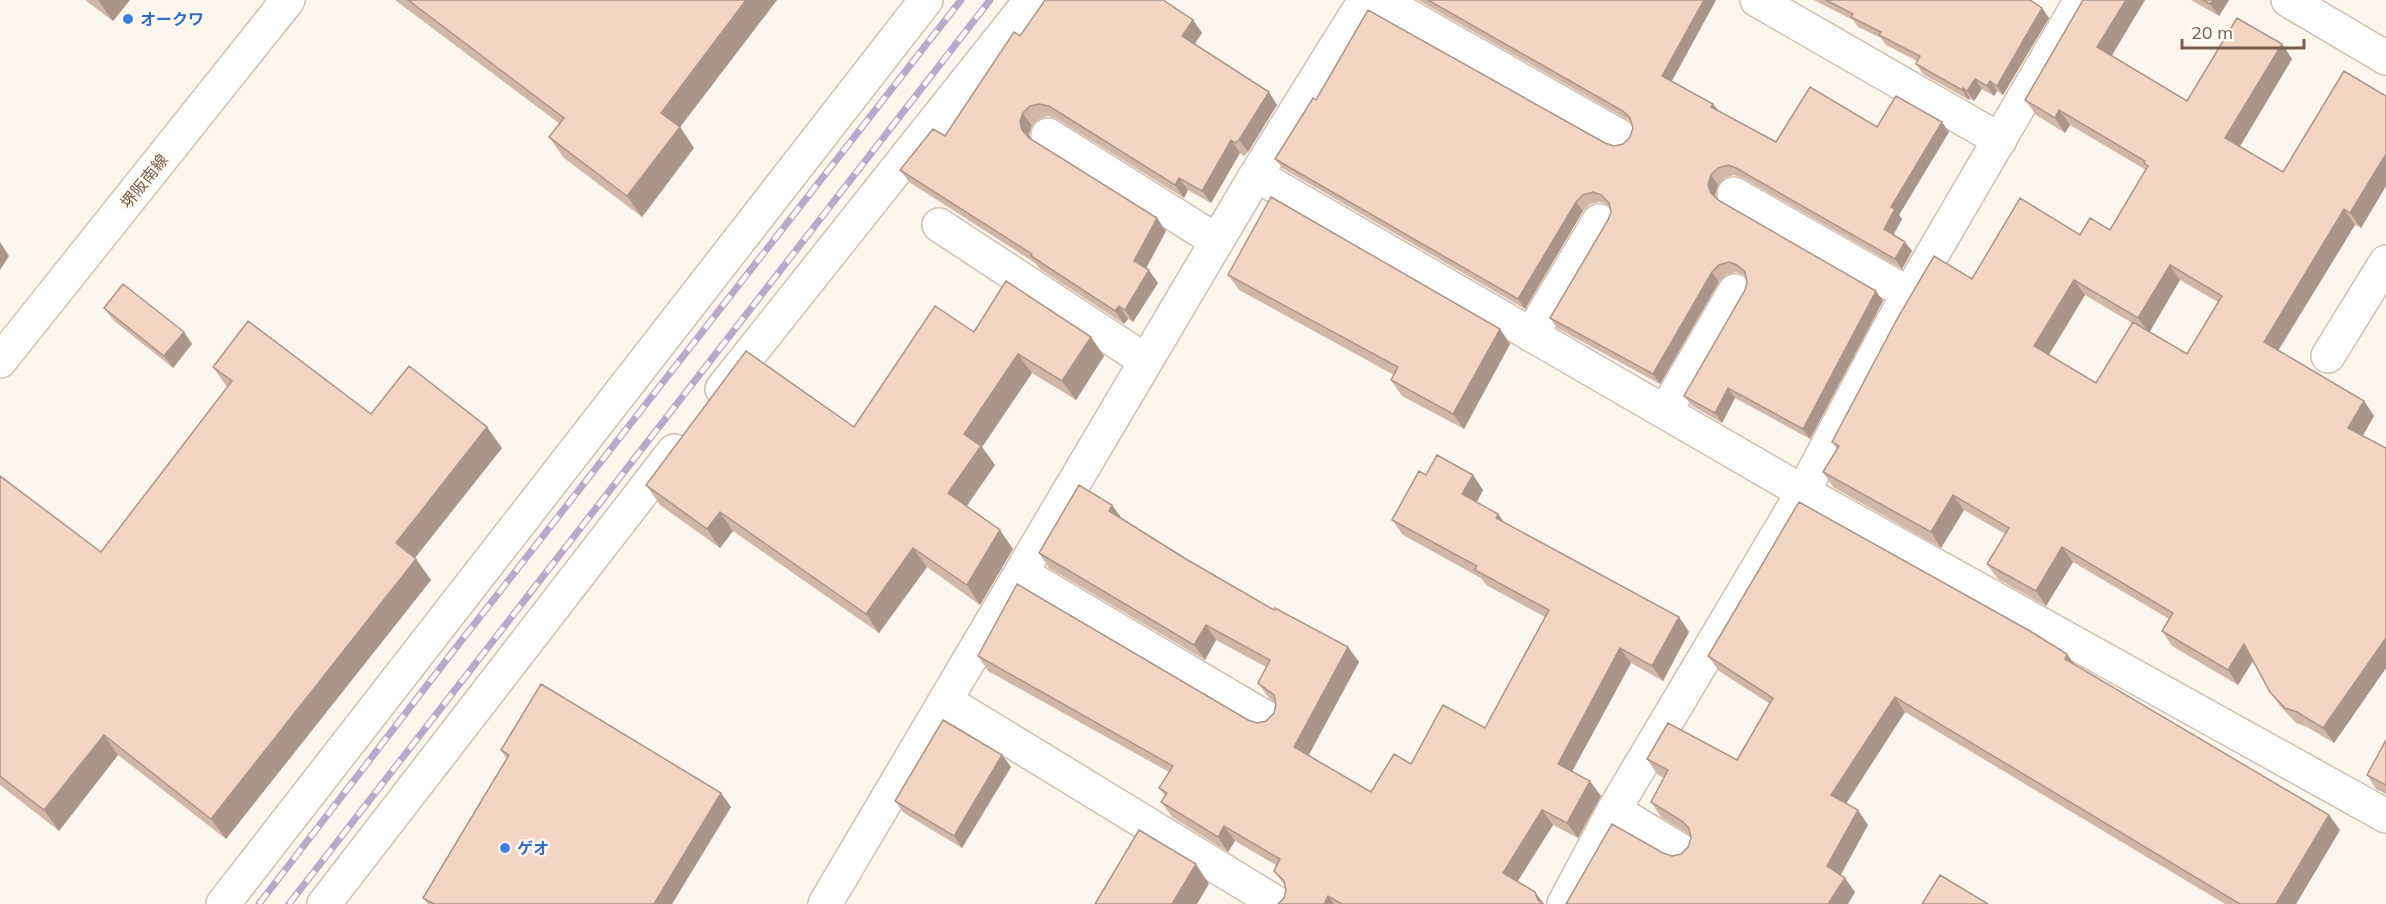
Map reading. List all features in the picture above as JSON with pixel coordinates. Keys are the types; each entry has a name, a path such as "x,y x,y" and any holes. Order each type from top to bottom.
{"street":[{"name":"堺阪南線","path":"0,362 288,0"},
{"path":"223,904 926,0"},
{"path":"324,904 698,420 1031,0"},
{"path":"825,904 1256,175 1365,0"},
{"path":"1380,0 1621,136"},
{"path":"1757,0 2000,140"},
{"path":"1564,904 1614,810 1803,492 1910,294 2081,0"},
{"path":"2288,0 2386,58"},
{"path":"1048,135 1217,241"},
{"path":"1256,175 1803,492 2386,816"},
{"path":"1734,194 1910,294"},
{"path":"1531,335 1599,221"},
{"path":"939,225 1146,361"},
{"path":"2328,356 2386,262"},
{"path":"1665,412 1735,291"},
{"path":"1021,573 1268,719"},
{"path":"946,702 1278,904"},
{"path":"1614,810 1683,852"}],"building":[{"path":"408,0 746,0 661,113 680,127 627,196 549,137 564,118"},
{"path":"1045,0 1163,0 1193,20 1182,36 1269,92 1239,140 1235,143 1231,140 1202,191 1179,178 1175,185 1049,106 1039,104 1030,106 1023,113 1020,121 1022,130 1029,138 1157,218 1134,261 1149,270 1125,310 1119,306 1115,311 1031,256 1032,254 900,170 933,129 945,136 1014,32 1020,36"},
{"path":"1428,0 1704,0 1662,76 1713,104 1711,107 1776,142 1810,87 1877,127 1896,96 1942,122 1891,207 1895,209 1884,229 1905,242 1895,259 1736,168 1728,165 1718,168 1711,175 1708,185 1711,193 1718,200 1876,291 1803,429 1728,388 1715,413 1684,396 1745,290 1747,282 1745,272 1737,265 1729,262 1719,265 1712,272 1653,374 1550,318 1608,220 1611,212 1609,203 1601,195 1593,192 1583,195 1576,202 1518,299 1275,159 1313,98 1316,100 1368,10 1605,143 1614,146 1623,144 1630,137 1633,128 1630,118 1623,111"},
{"path":"1826,0 2030,0 2042,8 1997,86 1990,81 1987,86 1975,79 1967,91 1916,64 1920,56 1879,35 1881,32 1851,17 1853,14"},
{"path":"2083,0 2126,0 2097,47 2187,101 2237,18 2282,44 2225,138 2283,172 2344,71 2386,96 2386,154 2350,213 2344,209 2264,342 2364,401 2348,428 2386,448 2386,638 2323,728 2297,712 2285,708 2270,692 2244,644 2228,670 2162,631 2173,613 2062,547 2036,591 1987,564 2009,528 1953,495 1931,532 1823,472 1839,446 1832,442 1897,319 1934,256 1972,279 2020,198 2080,235 2090,218 2110,230 2148,166 2144,163 2145,161 2059,110 2055,118 2025,100","holes":["2170,265 2222,296 2187,354 2133,322 2096,383 2034,346 2074,280 2138,318"]},
{"path":"1271,197 1500,329 1453,414 1391,380 1398,367 1228,275"},
{"path":"1006,281 1091,337 1062,381 1018,354 964,434 981,446 948,493 1000,530 967,585 913,548 866,614 720,512 707,529 646,485 746,351 854,427 935,306 974,332"},
{"path":"123,284 184,332 164,356 104,308"},
{"path":"248,321 371,414 409,366 487,427 396,543 416,559 211,819 104,735 44,810 0,776 0,476 101,552 232,381 213,367"},
{"path":"1437,455 1473,475 1462,494 1498,514 1496,518 1679,617 1652,666 1620,648 1558,764 1590,781 1567,823 1542,810 1503,873 1535,892 1538,900 1543,904 1342,904 1328,896 1324,904 1278,904 1284,898 1286,890 1284,881 1274,871 1280,859 1224,826 1218,837 1161,802 1167,793 1159,788 1173,766 978,656 1017,584 1248,720 1257,723 1266,721 1274,713 1276,704 1274,695 1258,683 1270,660 1206,625 1194,645 1039,553 1079,485 1112,505 1109,511 1186,559 1274,610 1275,608 1348,647 1294,747 1371,792 1394,754 1411,764 1443,705 1485,728 1549,610 1475,570 1477,566 1392,520 1419,471 1426,475"},
{"path":"1799,502 2030,631 2067,654 2065,659 2329,815 2276,904 2240,904 1895,697 1831,795 1858,810 1827,866 1845,878 1828,904 1566,904 1612,824 1672,856 1681,854 1688,847 1691,838 1689,828 1682,821 1651,802 1668,770 1647,759 1668,723 1737,760 1773,698 1708,656"},
{"path":"541,684 721,793 654,904 434,904 423,898 509,755 501,750"},
{"path":"943,720 1002,755 954,836 895,801"},
{"path":"2386,740 2386,785 2367,775"},
{"path":"1139,830 1196,864 1172,904 1095,904"},
{"path":"1940,875 1988,904 1922,904"}],"railway":[{"path":"259,904 961,0"},
{"path":"289,904 990,0"}],"place":[{"name":"オークワ","path":"128,19"},
{"name":"ゲオ","path":"505,848"}]}
